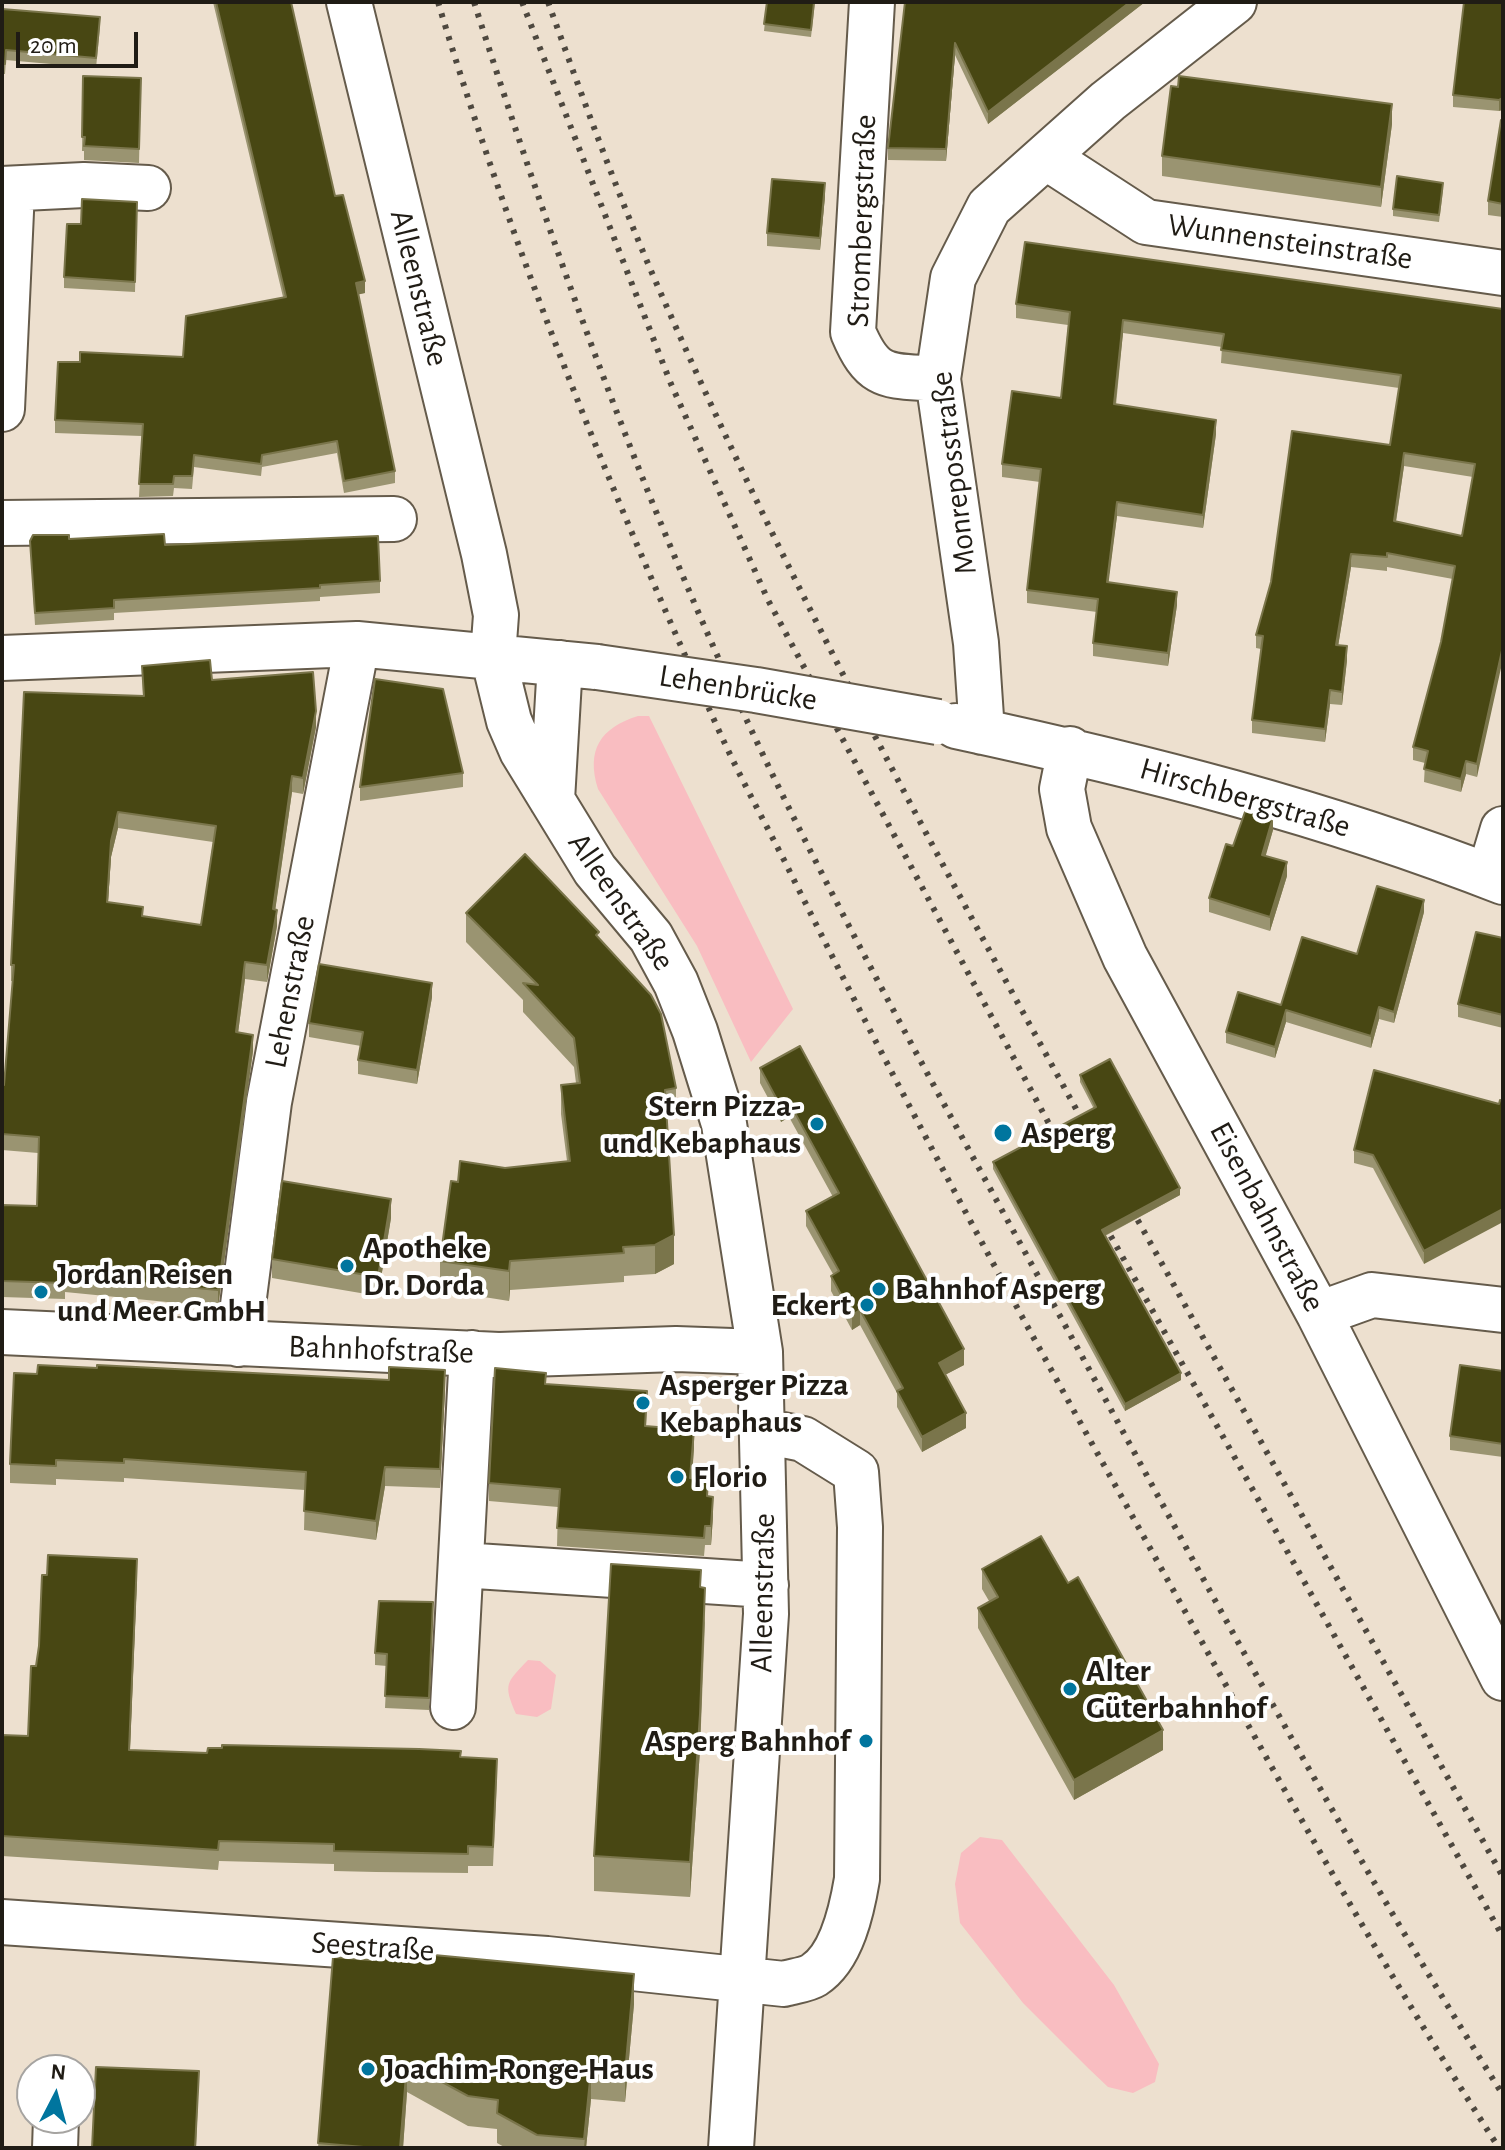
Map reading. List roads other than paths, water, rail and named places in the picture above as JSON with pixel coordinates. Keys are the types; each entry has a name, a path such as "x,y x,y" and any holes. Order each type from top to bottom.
{"street":[{"name":"Alleenstraße","path":"349,2 484,554 496,615 493,656 509,721 522,751 595,870 651,937 676,983 695,1031 724,1124 760,1352 766,1585 744,1981 731,2148"},
{"name":"Strombergstraße","path":"872,2 853,332 865,360 888,374 938,379"},
{"name":"Monreposstraße","path":"982,732 976,643 938,379 953,278 989,207 1108,101 1234,2"},
{"name":"Wunnensteinstraße","path":"1046,157 1146,222 1503,273"},
{"path":"2,409 7,190 84,185 148,188"},
{"path":"2,523 394,519"},
{"path":"2,658 357,644 493,656"},
{"name":"Lehenstraße","path":"246,1344 269,1102 357,644"},
{"name":"Lehenbrücke","path":"493,656 756,690 982,732"},
{"name":"Alleenstraße","path":"552,800 579,665"},
{"name":"Hirschbergstraße","path":"982,732 1070,749 1236,791 1496,879"},
{"name":"Eisenbahnstraße","path":"1070,749 1062,789 1069,828 1119,942 1319,1314 1503,1678"},
{"path":"1496,879 1503,829"},
{"path":"246,1344 278,1194"},
{"path":"1319,1314 1372,1295 1503,1310"},
{"name":"Bahnhofstraße","path":"2,1332 472,1353 676,1349 760,1352"},
{"path":"453,1707 472,1353"},
{"name":"Seestraße","path":"2,1922 547,1959 784,1984 815,1975 839,1943 849,1921 857,1879 860,1527 856,1472 803,1439 763,1431"},
{"path":"461,1565 766,1585"}],"railway":[{"path":"438,2 499,188 567,372 641,554 736,766 898,1084 1055,1376 1342,1889 1499,2148"},
{"path":"474,2 576,303 651,500 780,790 929,1076 1236,1639 1393,1914 1503,2095"},
{"path":"522,2 671,384 768,600 1062,1148"},
{"path":"548,2 653,276 718,419 819,627 925,832 1091,1136"},
{"path":"1126,1199 1503,1877"},
{"path":"1099,1215 1503,1937"}],"place":[{"name":"Stern Pizza- und Kebaphaus","path":"817,1124"},
{"name":"Asperg","path":"1003,1133"},
{"name":"Apotheke Dr. Dorda","path":"347,1266"},
{"name":"Bahnhof Asperg","path":"879,1289"},
{"name":"Jordan Reisen und Meer GmbH","path":"41,1292"},
{"name":"Eckert","path":"867,1305"},
{"name":"Asperger Pizza Kebaphaus","path":"643,1403"},
{"name":"Florio","path":"677,1477"},
{"name":"Alter Güterbahnhof","path":"1070,1689"},
{"name":"Asperg Bahnhof","path":"866,1741"},
{"name":"Joachim-Ronge-Haus","path":"368,2069"}]}
